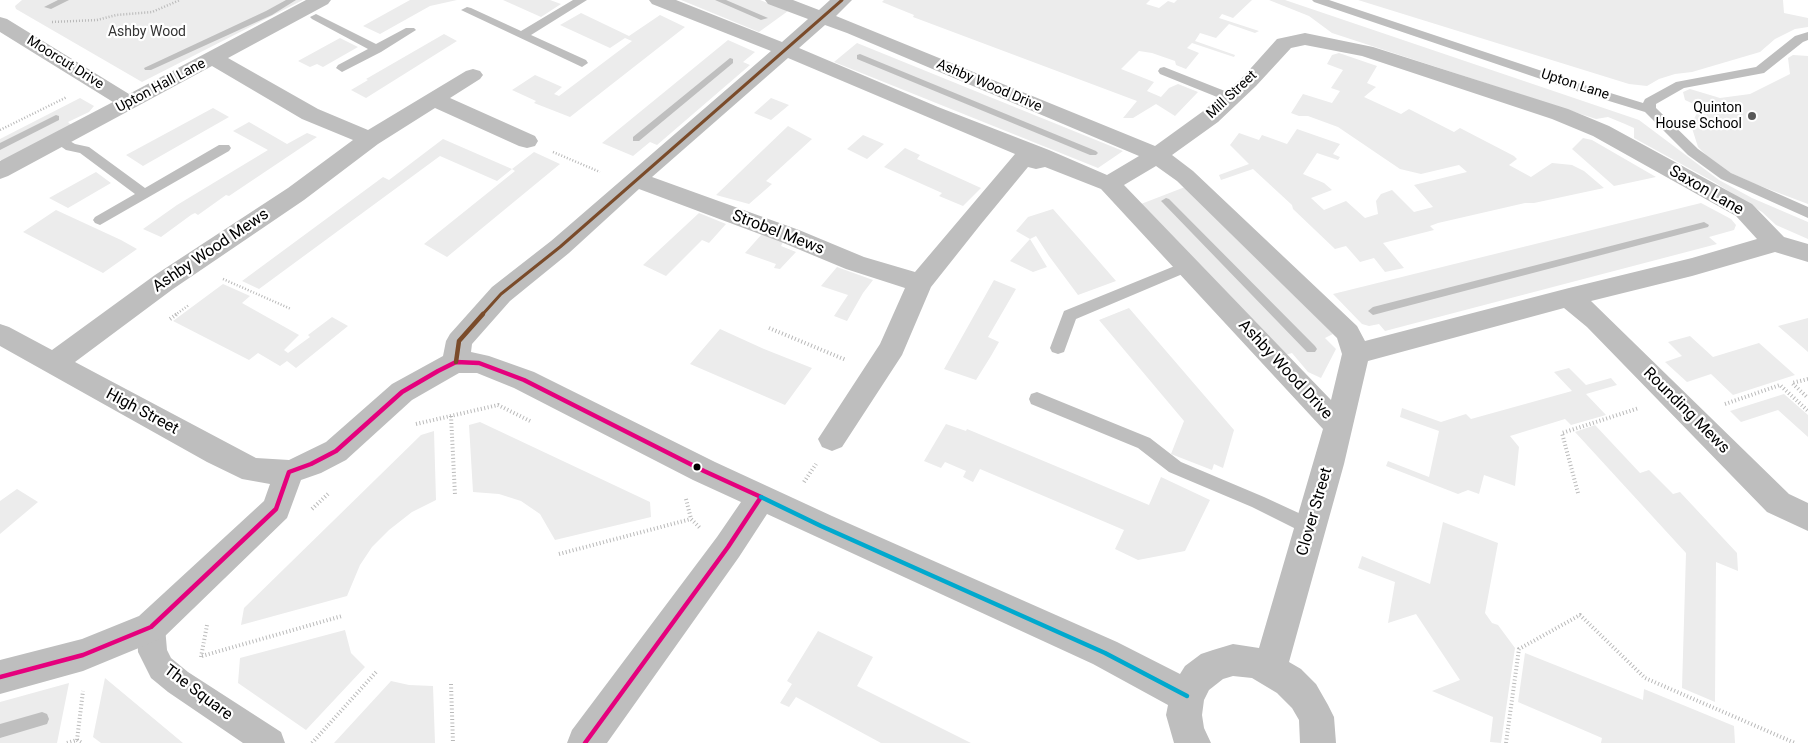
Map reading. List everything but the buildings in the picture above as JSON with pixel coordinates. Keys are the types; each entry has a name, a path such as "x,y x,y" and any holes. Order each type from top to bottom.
{"street":[{"name":"Ashby Wood Drive","path":"659,0 1109,184 1338,426"},
{"name":"Ashby Wood Drive","path":"775,0 854,29 1157,155 1185,176 1348,333 1356,354"},
{"path":"456,362 459,341 501,294 560,247 842,0"},
{"name":"Upton Hall Lane","path":"0,171 213,58 319,9"},
{"name":"Moorcut Drive","path":"0,24 129,103"},
{"name":"Mill Street","path":"1157,155 1210,117 1249,82 1284,42 1305,39"},
{"name":"Saxon Lane","path":"1305,39 1366,51 1560,114 1601,131 1744,210 1775,243"},
{"path":"213,58 310,114 370,139"},
{"name":"Ashby Wood Mews","path":"53,364 164,282 296,194 370,139 473,75"},
{"path":"434,99 527,141"},
{"path":"832,439 892,348 920,283 972,218 1024,158 1036,162 1041,155"},
{"path":"1109,184 1157,155"},
{"name":"Strobel Mews","path":"636,180 790,236 855,263 920,283"},
{"path":"1356,354 1569,297 1692,267 1775,243 1808,253"},
{"name":"Rounding Mews","path":"1569,297 1596,320 1778,503 1808,518"},
{"name":"High Street","path":"0,334 252,470 289,472"},
{"name":"Clover Street","path":"1270,669 1338,426 1356,354"},
{"path":"0,677 83,655 151,627 276,509 289,472 311,464 336,451 402,392 456,362 479,363 524,380 704,471 821,526 1105,653 1187,696"},
{"path":"585,743 728,546 761,497"},
{"name":"The Square","path":"151,627 154,652 162,668 178,682 270,743"},
{"path":"1193,743 1188,735 1184,715 1187,696 1197,678 1214,666 1233,660 1253,662 1270,669 1289,681 1304,696 1316,717 1318,743"}],"lane":[{"path":"522,35 581,0"},
{"name":"Upton Lane","path":"1318,0 1577,87 1650,109 1693,152 1726,176 1808,213"},
{"path":"319,9 377,48"},
{"path":"466,10 582,63"},
{"path":"342,68 410,30"},
{"path":"1650,109 1649,102 1680,85 1760,70 1799,39 1808,36"},
{"path":"1164,71 1231,98"},
{"path":"61,140 71,147 84,150 145,194"},
{"path":"100,220 224,148"},
{"path":"1058,348 1069,315 1187,266"},
{"path":"1037,399 1144,443 1175,467 1258,502 1310,527"}],"path":[{"path":"48,22 67,22 152,12 180,0"},
{"path":"0,130 73,94"},
{"path":"527,141 601,172"},
{"path":"216,284 223,279 291,309"},
{"path":"170,319 193,302"},
{"path":"769,328 834,356 878,371"},
{"path":"1808,379 1792,383 1808,398"},
{"path":"1578,493 1562,433 1780,385 1808,411"},
{"path":"413,425 498,405 534,422"},
{"path":"451,416 455,495"},
{"path":"309,512 330,492"},
{"path":"685,495 691,519 705,533"},
{"path":"559,554 691,519"},
{"path":"1506,743 1519,649 1580,615 1645,678 1795,743"},
{"path":"178,682 202,656 342,616"},
{"path":"202,656 207,621"},
{"path":"312,743 377,671"},
{"path":"77,740 84,684"},
{"path":"451,684 454,743"},
{"path":"67,743 77,740 82,743"}],"green space":[{"name":"Ashby Wood","path":"22,0 303,0 142,82 16,9 15,6"},
{"path":"410,0 457,0 430,6 380,34 363,26"},
{"path":"503,0 550,0 561,4 541,17"},
{"path":"681,0 760,0 788,11 759,32"},
{"path":"884,0 1150,0 1146,4 1159,8 1168,1 1174,3 1177,0 1252,0 1233,18 1222,14 1219,18 1259,31 1255,33 1229,24 1216,38 1200,33 1195,41 1235,55 1234,57 1192,43 1187,48 1199,53 1186,69 1176,65 1175,61 1152,53 1139,51 1121,69 1154,82 1147,91 1161,97 1169,88 1178,84 1198,92 1175,116 1156,104 1133,118 1123,118 1137,101 913,17 914,15 882,2"},
{"path":"1269,0 1285,0 1639,120 1719,180 1752,198 1808,222 1808,239 1776,225 1762,212 1714,182 1634,138 1634,128 1625,124 1608,117 1596,119 1332,33 1309,16"},
{"path":"1358,0 1783,0 1784,13 1808,18 1808,27 1795,29 1775,39 1760,52 1692,72 1675,74 1659,79 1647,86 1629,84"},
{"path":"581,13 629,36 660,15 685,27 570,117 534,103 536,101 512,90 535,75 562,87 554,94 559,96 632,41 625,38 610,48 560,25"},
{"path":"444,34 457,41 366,98 351,90 368,80 366,79"},
{"path":"340,38 358,47 323,67 317,64 310,67 298,61"},
{"path":"728,40 755,52 743,62 750,65 657,145 650,142 633,156 602,143"},
{"path":"857,43 1123,151 1098,168 834,62"},
{"path":"1339,53 1377,66 1367,83 1376,87 1364,97 1401,114 1409,109 1454,132 1460,128 1514,156 1517,159 1509,165 1531,177 1552,163 1572,165 1584,171 1604,188 1534,203 1525,203 1438,223 1430,226 1434,230 1383,243 1404,268 1385,272 1374,258 1360,262 1346,246 1335,249 1253,169 1221,180 1219,175 1249,164 1230,145 1239,133 1259,140 1262,135 1287,144 1297,129 1340,144 1333,154 1340,157 1338,160 1317,153 1303,174 1324,183 1332,190 1311,198 1324,210 1346,201 1365,218 1378,214 1376,201 1381,194 1392,190 1414,212 1433,207 1414,185 1467,172 1459,165 1421,174 1400,169 1338,127 1308,116 1299,116 1291,113 1303,94 1332,103 1340,91 1331,88 1343,70 1327,64 1332,55"},
{"name":"Quinton House School","path":"1793,55 1808,56 1808,204 1731,173 1706,155 1698,147 1691,125 1700,107 1685,100 1683,92 1690,89 1720,98 1750,94 1790,74 1788,58"},
{"path":"80,98 94,106 89,112 68,122 72,126 2,161 0,160 0,139"},
{"path":"771,98 789,105 771,120 754,113"},
{"path":"213,108 229,117 143,166 126,155"},
{"path":"249,122 287,144 307,133 317,137 229,196 226,195 198,215 195,213 191,215 161,237 143,229 177,205 268,150 233,131"},
{"path":"788,126 812,139 766,181 772,184 749,204 716,195"},
{"path":"863,135 884,144 867,159 847,149"},
{"path":"1583,138 1592,140 1656,177 1614,186 1572,149"},
{"path":"443,139 512,169 497,181 440,156 259,289 242,281 383,177 389,180"},
{"path":"905,148 920,155 917,159 981,188 963,206 939,196 942,193 884,167"},
{"path":"534,152 560,164 447,257 424,244 515,171 512,169"},
{"path":"96,172 111,183 68,208 49,198"},
{"path":"1185,187 1333,334 1325,338 1336,349 1321,378 1308,372 1292,353 1285,355 1141,204"},
{"path":"1701,203 1731,219 1736,225 1734,230 1709,237 1717,244 1385,331 1379,324 1369,326 1362,324 1333,294"},
{"path":"1053,209 1116,281 1078,295 1036,236 1030,239 1016,231 1028,217"},
{"path":"56,210 137,249 103,273 23,232"},
{"path":"699,213 726,224 709,243 702,240 666,276 643,265"},
{"path":"762,234 783,242 781,246 796,252 780,269 774,268 776,264 745,253"},
{"path":"1030,239 1047,267 1033,272 1010,261"},
{"path":"837,267 873,280 847,321 834,316 848,295 821,286"},
{"path":"994,280 1016,289 988,337 999,342 976,380 944,369"},
{"path":"223,284 250,296 242,303 299,335 284,350 288,353 310,337 308,335 332,317 348,326 296,368 287,361 280,366 258,353 249,360 173,321"},
{"path":"1129,308 1234,430 1223,468 1214,464 1212,470 1171,454 1184,421 1099,320"},
{"path":"1808,318 1808,352 1778,326"},
{"path":"720,329 812,368 785,405 690,364"},
{"path":"1690,336 1713,357 1759,343 1795,375 1733,395 1711,374 1687,382 1665,362 1682,356 1668,342"},
{"path":"1569,368 1586,385 1611,378 1617,385 1586,394 1606,415 1571,425 1565,419 1510,436 1519,447 1515,486 1484,475 1479,494 1468,490 1458,494 1386,466 1388,461 1429,477 1439,431 1400,417 1402,408 1441,422 1466,414 1471,419 1572,391 1554,372"},
{"path":"1784,394 1808,415 1808,437 1778,410 1741,422 1730,411"},
{"path":"480,422 650,502 651,517 555,540 540,514 521,501 499,494 473,492 469,425"},
{"path":"946,424 966,431 967,429 1149,505 1161,477 1210,500 1185,551 1138,560 1115,549 1124,530 980,469 973,482 963,477 966,471 945,462 941,468 924,461"},
{"path":"1595,425 1640,473 1649,470 1673,494 1680,492 1737,553 1738,571 1716,562 1715,702 1682,688 1686,553 1575,432"},
{"path":"434,431 436,500 412,512 389,530 372,547 360,565 347,596 241,625 244,608 421,435"},
{"path":"17,489 38,502 0,534 0,501"},
{"path":"1443,522 1498,543 1485,613 1492,623 1498,625 1515,648 1501,743 1490,742 1493,717 1432,691 1460,680 1416,614 1388,623 1395,582 1358,568 1362,556 1430,584"},
{"path":"345,630 351,653 365,667 306,730 238,683 240,658"},
{"path":"818,631 873,657 857,686 971,743 881,743 796,697 789,707 780,703 792,684 787,681"},
{"path":"1525,653 1643,700 1644,689 1734,726 1735,743 1601,743 1602,738 1518,702"},
{"path":"105,678 183,743 101,743 93,737"},
{"path":"391,681 409,685 433,686 435,743 334,743"},
{"path":"69,683 57,743 0,743 0,702"}],"waterway":[{"path":"48,7 65,0"},
{"path":"148,68 269,13 292,0"},
{"path":"719,0 764,18"},
{"path":"860,57 1093,153"},
{"path":"636,139 730,61"},
{"path":"0,147 56,118"},
{"path":"1166,201 1311,349"},
{"path":"1373,311 1704,225"},
{"path":"0,731 42,719"}],"transit line":[{"path":"456,362 459,341 501,294 560,247 842,0"},
{"path":"0,677 83,655 151,627 276,509 289,472 311,464 336,451 402,392 438,371 456,362 479,363 524,380 704,471 761,497 728,547 585,743"},
{"path":"761,497 821,526 1105,653 1187,696"}],"place":[{"name":"Quinton House School","path":"1752,116"}]}
